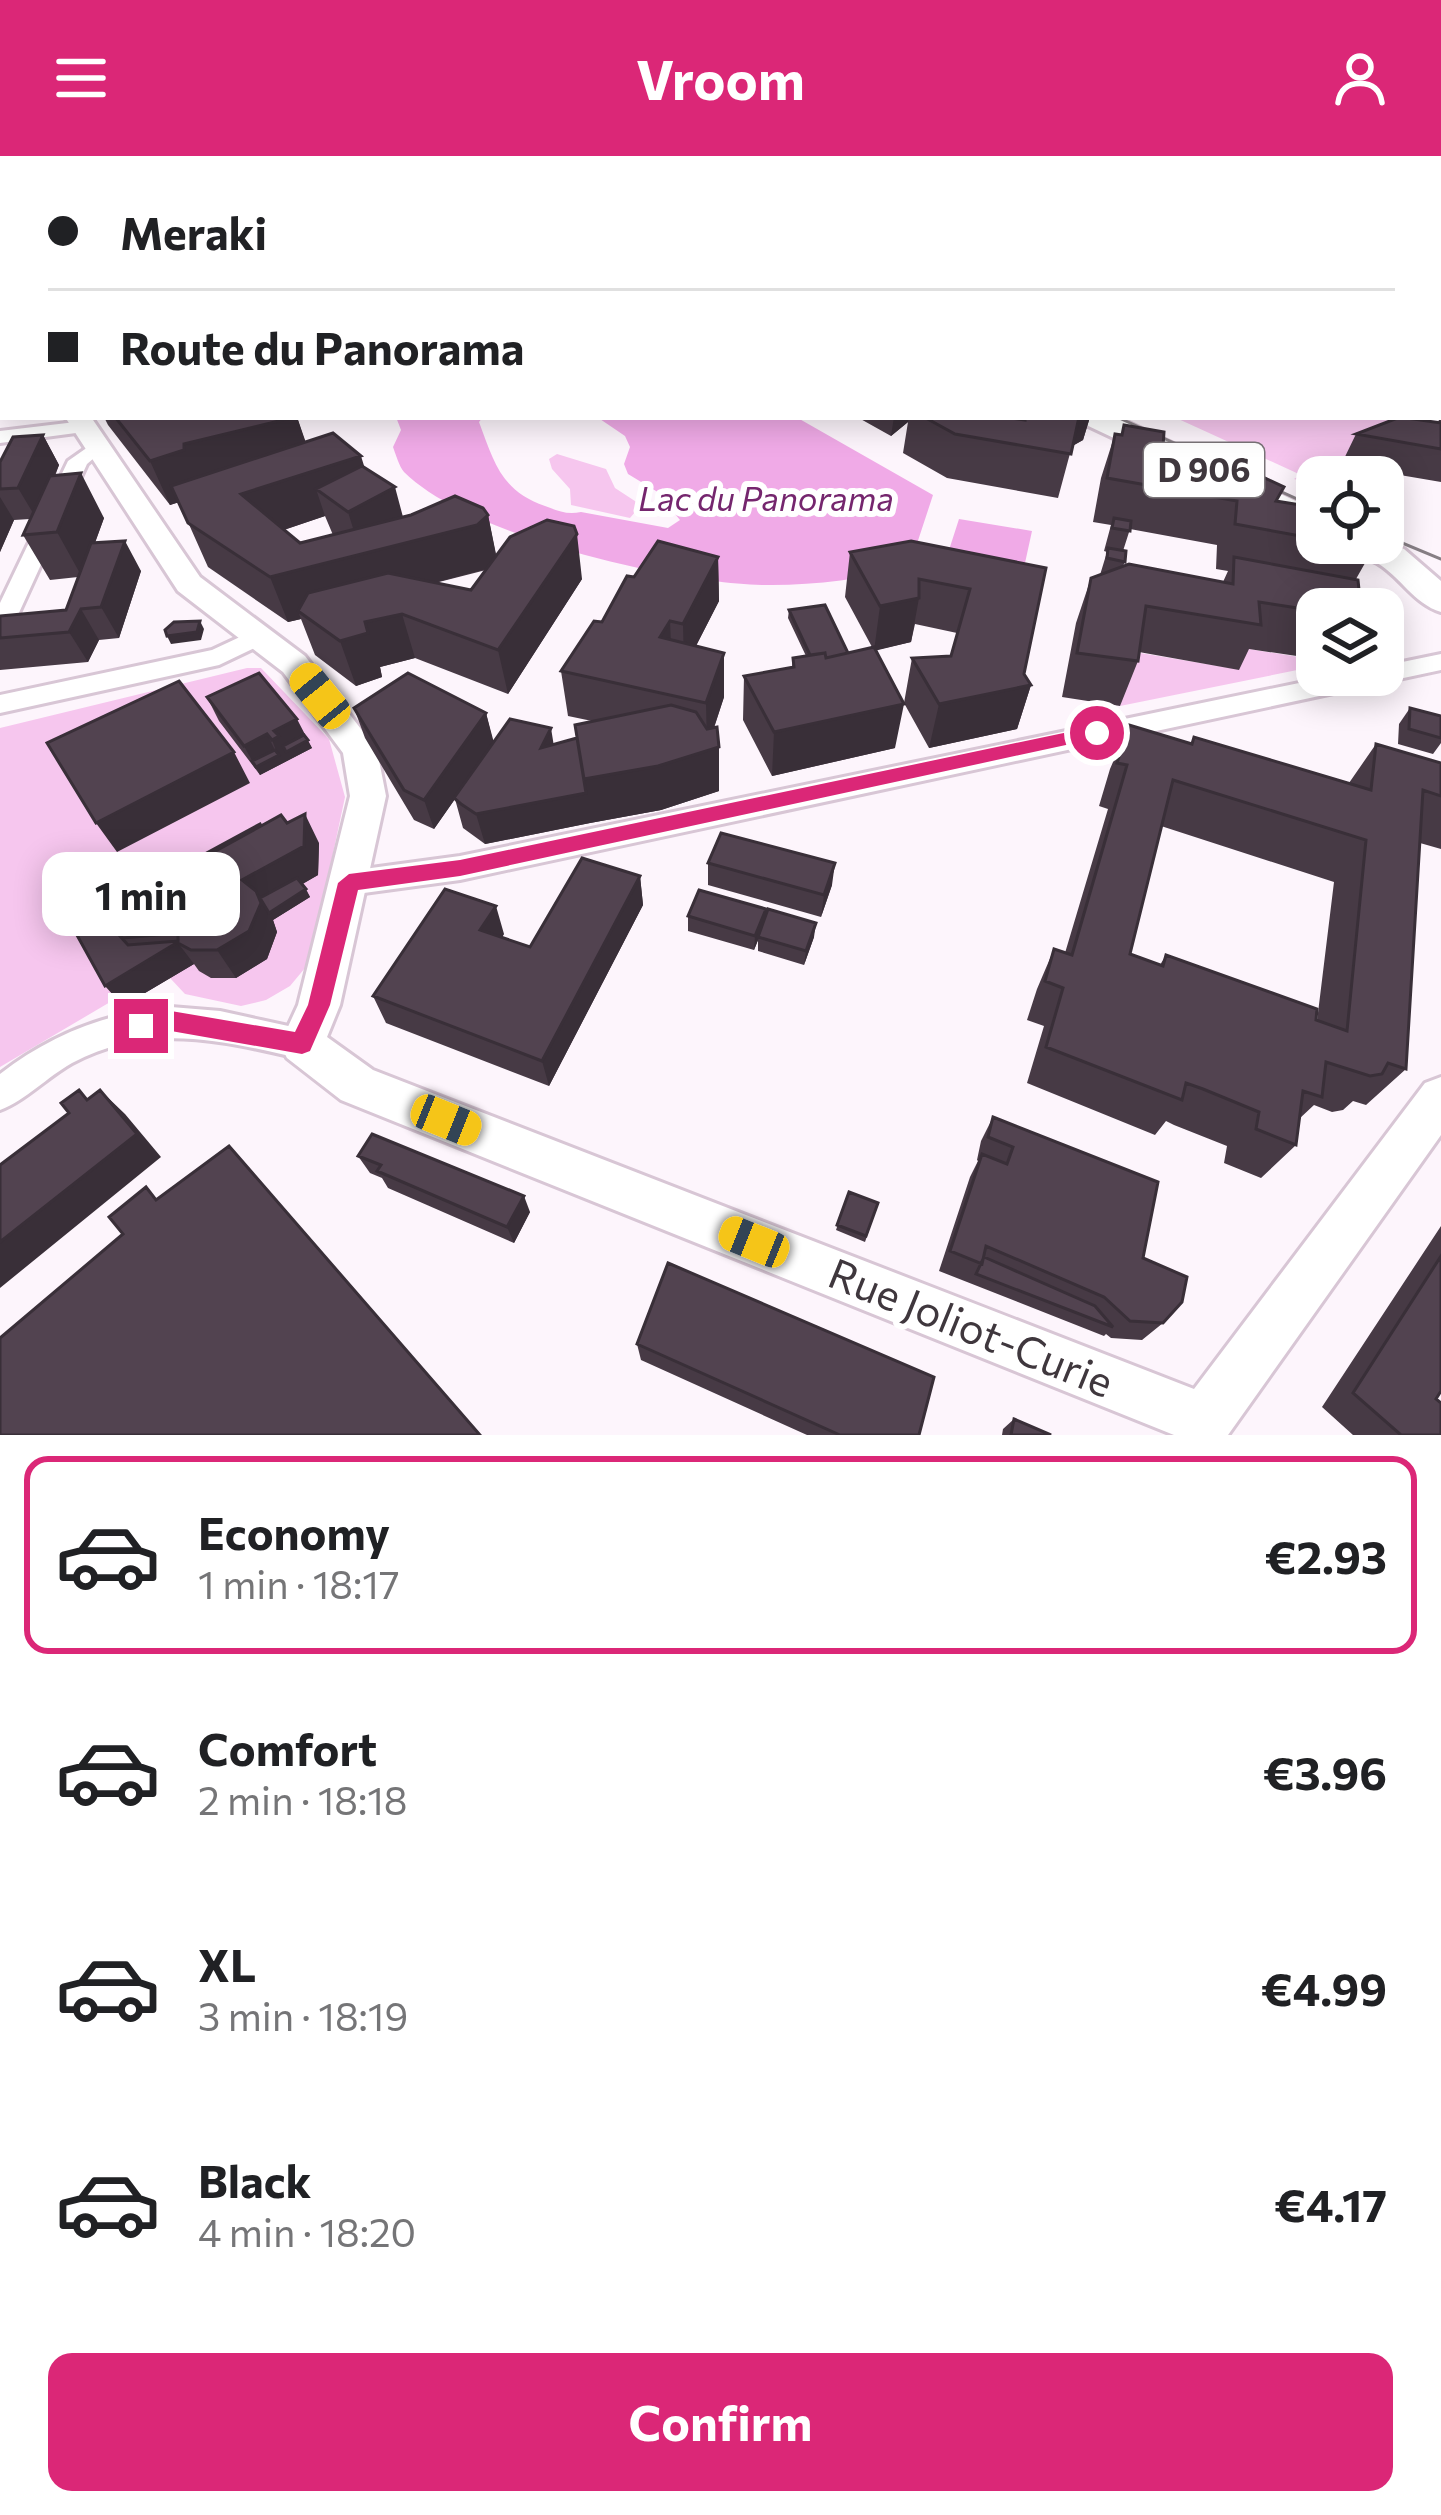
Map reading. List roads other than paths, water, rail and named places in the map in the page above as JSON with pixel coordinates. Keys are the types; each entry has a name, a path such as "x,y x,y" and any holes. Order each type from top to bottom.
{"main road":[{"name":"D 906","path":"1098,420 1296,514"},
{"path":"1400,564 1431,591 1441,625"}],"street":[{"path":"0,437 87,430"},
{"path":"0,628 44,526 55,515 87,430"},
{"path":"0,1094 60,1051 111,1032 171,1021 302,1044 319,1005 368,796 360,750 293,664 189,584 87,430"},
{"path":"0,704 219,657 257,637"},
{"path":"1404,670 1441,662"},
{"path":"349,883 460,868 1296,692"},
{"name":"Rue Joliot-Curie","path":"302,1044 357,1085 1202,1428"},
{"path":"1202,1428 1441,1097"}],"water":[{"name":"Lac du Panorama","path":"397,420 481,420 501,473 530,500 563,512 668,528 680,520 656,491 628,474 624,464 630,447 625,436 601,420 801,420 933,495 909,568 836,581 723,582 573,552 474,516 404,472 393,447 401,430"},
{"path":"959,519 1032,531 1025,563 949,550"}],"tram line":[{"path":"1124,420 1296,498"},
{"path":"1404,544 1441,559"}]}
